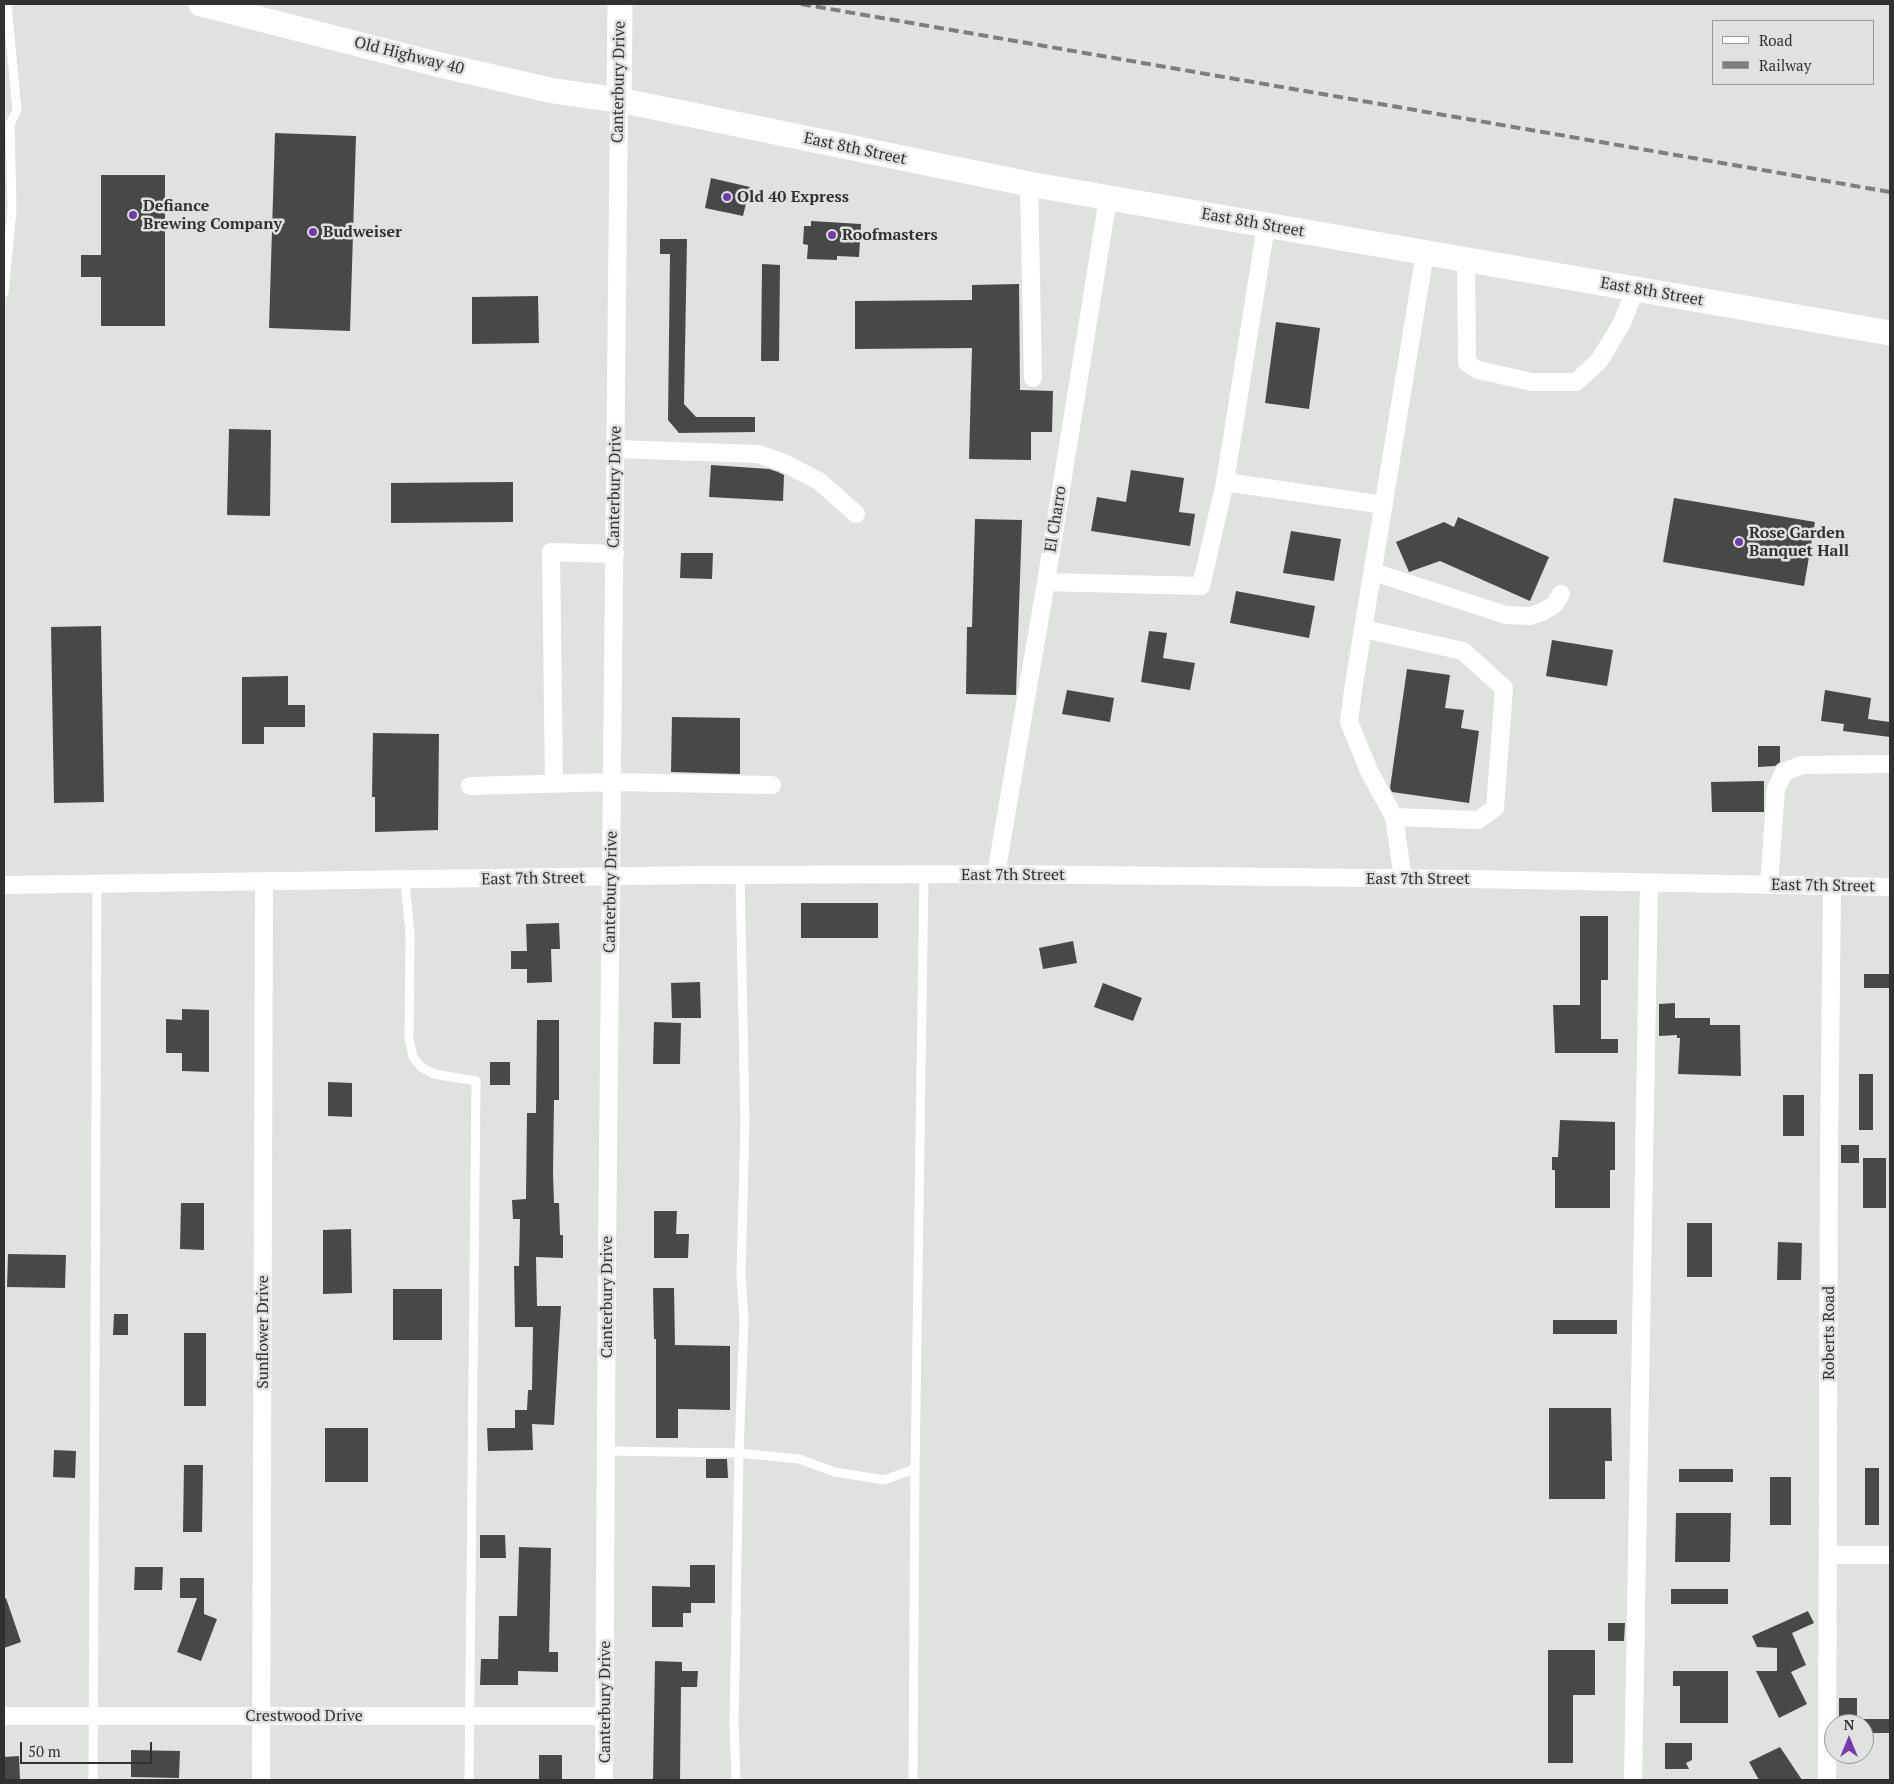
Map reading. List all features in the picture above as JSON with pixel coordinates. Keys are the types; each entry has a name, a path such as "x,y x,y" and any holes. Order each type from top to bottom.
{"main road":[{"name":"Old Highway 40","path":"201,4 436,64 554,91 618,100"},
{"name":"Canterbury Drive","path":"618,100 620,4"},
{"name":"East 8th Street","path":"618,100 1029,184 1890,333"}],"street":[{"name":"Canterbury Drive","path":"604,1780 618,100"},
{"path":"1029,184 1033,378"},
{"name":"El Charro","path":"996,874 1046,582 1108,198"},
{"path":"1046,582 1201,586 1225,482 1266,226"},
{"path":"1403,879 1394,817 1369,771 1349,722 1352,690 1364,629 1425,253"},
{"path":"1466,260 1467,364 1478,370 1532,382 1576,382 1599,361 1622,323 1635,290"},
{"path":"616,449 758,454 782,462 819,481 856,514"},
{"path":"1225,482 1384,505"},
{"path":"554,783 551,552 615,554"},
{"path":"1373,572 1506,615 1530,616 1542,612 1554,605 1561,594"},
{"path":"1364,629 1463,651 1504,688 1494,808 1478,820 1394,817"},
{"path":"1770,885 1776,789 1784,772 1802,765 1890,764"},
{"path":"470,786 612,782 772,785"},
{"name":"East 7th Street","path":"4,885 996,874 1649,882 1890,888"},
{"path":"1633,1780 1649,882"},
{"name":"Sunflower Drive","path":"261,1780 264,883"},
{"name":"Roberts Road","path":"1827,1780 1829,1152 1832,886"},
{"path":"1829,1554 1890,1555"},
{"name":"Crestwood Drive","path":"4,1716 605,1716"}],"lane":[{"path":"4,294 12,210 10,124 17,110 7,4"},
{"path":"913,1780 915,1469 924,875"},
{"path":"736,1780 734,1722 739,1453 744,1319 741,1275 745,1120 740,876"},
{"path":"405,881 410,934 409,1039 414,1057 421,1067 434,1074 476,1081 474,1432 468,1716 469,1780"},
{"path":"93,1780 97,885"},
{"path":"607,1451 739,1453 799,1459 835,1472 884,1480 915,1469"}],"building":[{"name":"Budweiser","path":"275,133 356,136 350,331 269,328"},
{"name":"Defiance Brewing Company","path":"101,175 165,175 165,326 101,326 101,277 81,277 81,255 101,255"},
{"name":"Old 40 Express","path":"711,178 750,187 743,216 705,208"},
{"name":"Roofmasters","path":"811,221 861,224 859,257 837,256 837,260 807,259 808,245 803,244 804,226 811,226"},
{"path":"660,239 687,239 684,404 696,417 755,417 755,432 679,433 668,420 670,254 660,254"},
{"path":"762,264 780,265 779,361 761,361"},
{"path":"1019,284 1020,390 1053,391 1052,432 1031,432 1031,460 969,459 972,348 855,349 855,301 972,300 972,285"},
{"path":"538,296 539,343 472,344 472,297"},
{"path":"1276,322 1320,328 1309,409 1265,403"},
{"path":"229,429 271,430 270,516 227,515"},
{"path":"711,465 769,469 784,475 783,501 709,497"},
{"path":"1131,470 1184,478 1179,512 1195,514 1190,546 1091,531 1097,497 1126,502"},
{"path":"513,482 513,522 391,523 391,483"},
{"name":"Rose Garden Banquet Hall","path":"1674,498 1815,522 1804,586 1663,562"},
{"path":"1458,517 1549,557 1530,601 1440,561 1409,572 1396,542 1444,522 1454,527"},
{"path":"975,519 1022,520 1016,695 966,694 967,627 972,627"},
{"path":"1291,531 1341,539 1334,581 1283,573"},
{"path":"681,553 713,553 712,579 680,578"},
{"path":"1236,591 1315,606 1309,638 1230,623"},
{"path":"101,626 104,802 54,803 51,627"},
{"path":"1149,631 1167,633 1163,658 1195,663 1190,690 1141,682"},
{"path":"1552,640 1613,650 1607,686 1546,676"},
{"path":"1407,669 1450,675 1445,708 1464,710 1461,728 1479,731 1469,803 1392,792 1390,788"},
{"path":"288,676 288,705 305,705 305,727 264,727 264,744 242,744 242,677"},
{"path":"1067,690 1114,698 1110,722 1062,714"},
{"path":"1825,690 1871,698 1868,719 1890,722 1890,737 1843,731 1844,724 1821,721"},
{"path":"672,717 740,718 740,774 671,772"},
{"path":"373,733 439,734 438,830 375,832 375,797 372,797"},
{"path":"1758,746 1780,746 1780,762 1775,766 1758,767"},
{"path":"1764,781 1764,812 1712,812 1711,782"},
{"path":"801,903 878,903 878,938 801,938"},
{"path":"1580,916 1608,916 1608,980 1601,980 1601,1039 1618,1039 1618,1053 1555,1053 1553,1005 1580,1005"},
{"path":"559,923 560,949 551,949 552,982 527,983 527,969 511,969 511,951 527,951 526,924"},
{"path":"1073,941 1077,963 1043,969 1039,948"},
{"path":"1864,974 1890,974 1890,988 1864,988"},
{"path":"700,982 701,1018 672,1018 671,983"},
{"path":"1103,983 1142,998 1133,1021 1094,1007"},
{"path":"1675,1003 1675,1018 1710,1018 1710,1025 1740,1025 1741,1076 1678,1074 1680,1038 1677,1038 1677,1035 1659,1036 1659,1004"},
{"path":"182,1009 209,1010 209,1072 182,1071 182,1053 166,1053 166,1019 182,1020"},
{"path":"537,1020 559,1020 559,1100 554,1100 553,1173 554,1203 559,1203 560,1235 563,1235 563,1258 536,1257 537,1306 561,1306 554,1425 532,1424 533,1450 488,1451 487,1428 515,1428 515,1410 527,1410 528,1390 532,1390 533,1327 515,1327 514,1266 519,1266 520,1219 513,1219 512,1200 526,1199 527,1113 536,1113"},
{"path":"654,1022 681,1023 680,1064 653,1064"},
{"path":"490,1062 510,1062 510,1085 490,1085"},
{"path":"1859,1074 1873,1074 1873,1130 1859,1130"},
{"path":"328,1082 352,1083 352,1117 328,1116"},
{"path":"1783,1095 1804,1095 1804,1136 1783,1136"},
{"path":"1560,1120 1615,1122 1615,1170 1610,1170 1610,1208 1555,1208 1555,1170 1552,1170 1552,1157 1558,1157"},
{"path":"1841,1145 1859,1145 1859,1163 1841,1163"},
{"path":"1863,1158 1886,1158 1886,1208 1863,1208"},
{"path":"181,1203 204,1203 204,1250 180,1249"},
{"path":"654,1211 677,1211 676,1234 689,1234 688,1258 654,1258"},
{"path":"1687,1223 1712,1223 1712,1277 1687,1277"},
{"path":"351,1229 352,1293 323,1294 323,1230"},
{"path":"1778,1242 1802,1243 1801,1280 1777,1280"},
{"path":"8,1254 66,1255 65,1288 7,1287"},
{"path":"653,1288 674,1288 675,1345 730,1346 730,1410 678,1409 678,1438 656,1438 656,1339 654,1339"},
{"path":"393,1289 442,1289 442,1340 393,1340"},
{"path":"114,1314 128,1314 128,1335 113,1335"},
{"path":"1553,1320 1617,1320 1617,1334 1553,1334"},
{"path":"184,1333 206,1333 206,1406 184,1406"},
{"path":"1549,1408 1611,1408 1612,1461 1605,1461 1605,1499 1549,1499"},
{"path":"325,1428 368,1428 368,1482 325,1482"},
{"path":"54,1450 76,1451 75,1478 53,1477"},
{"path":"706,1459 727,1459 728,1478 706,1478"},
{"path":"184,1465 203,1465 202,1532 183,1532"},
{"path":"1865,1468 1879,1468 1879,1525 1865,1525"},
{"path":"1679,1469 1733,1469 1733,1482 1679,1482"},
{"path":"1770,1477 1791,1477 1791,1525 1770,1525"},
{"path":"1676,1513 1731,1513 1730,1562 1675,1562"},
{"path":"480,1535 505,1535 506,1558 480,1558"},
{"path":"519,1547 551,1548 549,1652 558,1652 558,1672 518,1671 518,1685 480,1685 481,1659 498,1659 499,1616 517,1616"},
{"path":"690,1565 715,1565 715,1603 691,1603 691,1613 683,1613 683,1627 652,1627 652,1586 690,1587"},
{"path":"135,1567 163,1567 162,1590 134,1590"},
{"path":"180,1578 204,1578 204,1614 217,1619 201,1661 177,1652 197,1598 180,1598"},
{"path":"1671,1589 1728,1589 1728,1604 1671,1604"},
{"path":"6,1598 21,1642 4,1648 4,1599"},
{"path":"1808,1611 1814,1623 1792,1633 1806,1665 1791,1672 1807,1704 1779,1718 1756,1671 1777,1671 1777,1648 1757,1647 1752,1636"},
{"path":"1608,1623 1625,1623 1624,1641 1608,1641"},
{"path":"1548,1650 1595,1650 1595,1695 1573,1695 1573,1763 1548,1763"},
{"path":"655,1661 682,1662 682,1671 698,1671 697,1687 681,1687 680,1780 653,1780"},
{"path":"1673,1671 1728,1671 1728,1723 1680,1723 1680,1686 1673,1686"},
{"path":"1839,1698 1857,1698 1857,1714 1839,1714"},
{"path":"1874,1719 1890,1719 1890,1733 1874,1733"},
{"path":"1665,1743 1692,1743 1692,1760 1686,1763 1689,1769 1665,1769"},
{"path":"1780,1747 1802,1780 1759,1780 1749,1762"},
{"path":"131,1750 180,1751 179,1778 131,1777"},
{"path":"539,1755 562,1755 562,1780 539,1780"},
{"path":"19,1756 20,1780 4,1780 4,1757"}],"railway":[{"path":"801,4 1890,192"}],"place":[{"name":"Old 40 Express","path":"727,197"},
{"name":"Defiance Brewing Company","path":"133,215"},
{"name":"Budweiser","path":"313,232"},
{"name":"Roofmasters","path":"832,235"},
{"name":"Rose Garden Banquet Hall","path":"1739,542"}]}
